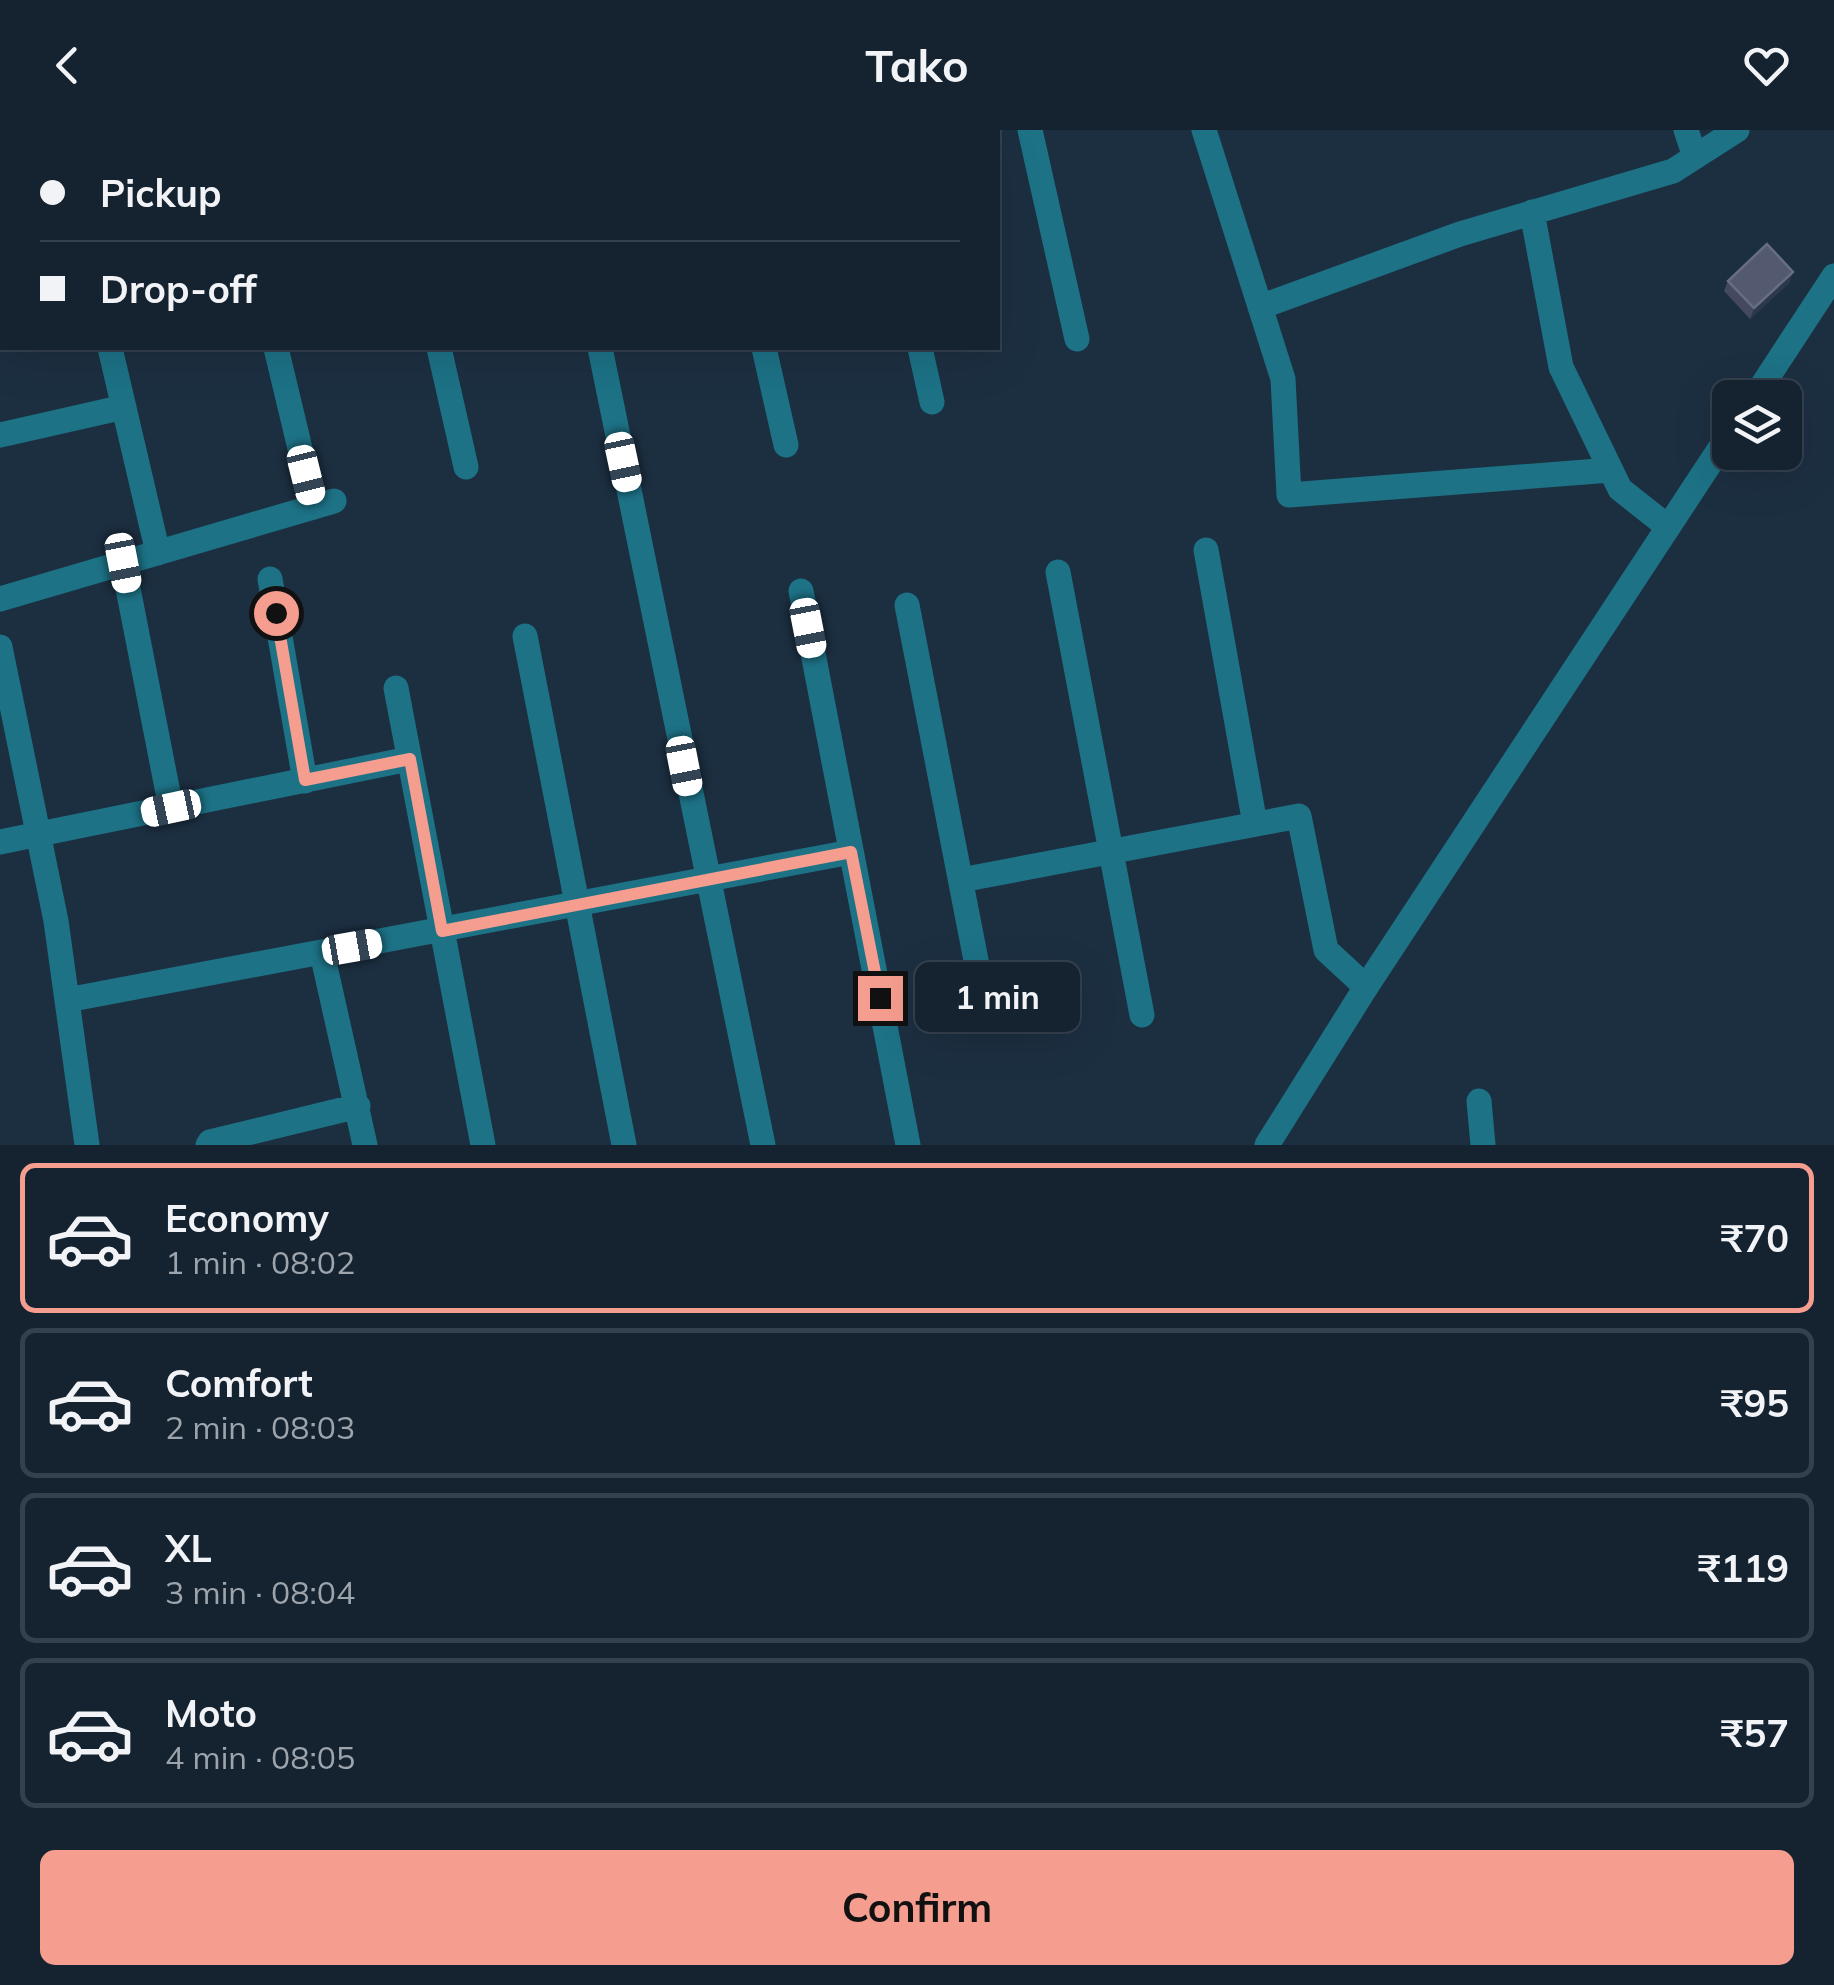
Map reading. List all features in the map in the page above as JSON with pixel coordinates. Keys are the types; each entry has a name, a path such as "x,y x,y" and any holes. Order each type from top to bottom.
{"street":[{"path":"1030,130 1078,339"},
{"path":"1204,130 1283,380 1290,495 1611,470"},
{"path":"1686,130 1695,157"},
{"path":"1260,308 1460,234 1672,171 1737,130"},
{"path":"1532,212 1560,366 1620,489 1668,527"},
{"path":"1766,380 1834,276"},
{"path":"110,350 158,553"},
{"path":"0,599 324,504 277,350"},
{"path":"439,350 466,466"},
{"path":"600,350 762,1145"},
{"path":"764,350 786,445"},
{"path":"920,350 932,402"},
{"path":"0,435 124,407"},
{"path":"1266,1145 1712,460"},
{"path":"1206,550 1256,824"},
{"path":"123,563 171,808"},
{"path":"1058,572 1142,1015"},
{"path":"270,579 305,780"},
{"path":"801,591 908,1145"},
{"path":"907,606 987,1017"},
{"path":"525,636 624,1145"},
{"path":"0,647 56,921 88,1145"},
{"path":"396,688 483,1145"},
{"path":"0,842 410,759"},
{"path":"960,880 1299,816 1326,950 1366,986"},
{"path":"67,1000 851,852"},
{"path":"322,953 365,1145"},
{"path":"1479,1101 1484,1145"},
{"path":"208,1145 358,1106"}],"building":[{"path":"1767,244 1793,272 1754,308 1728,281"}],"route":[{"path":"276,613 305,780 410,759 442,931 851,852 880,998"}]}
